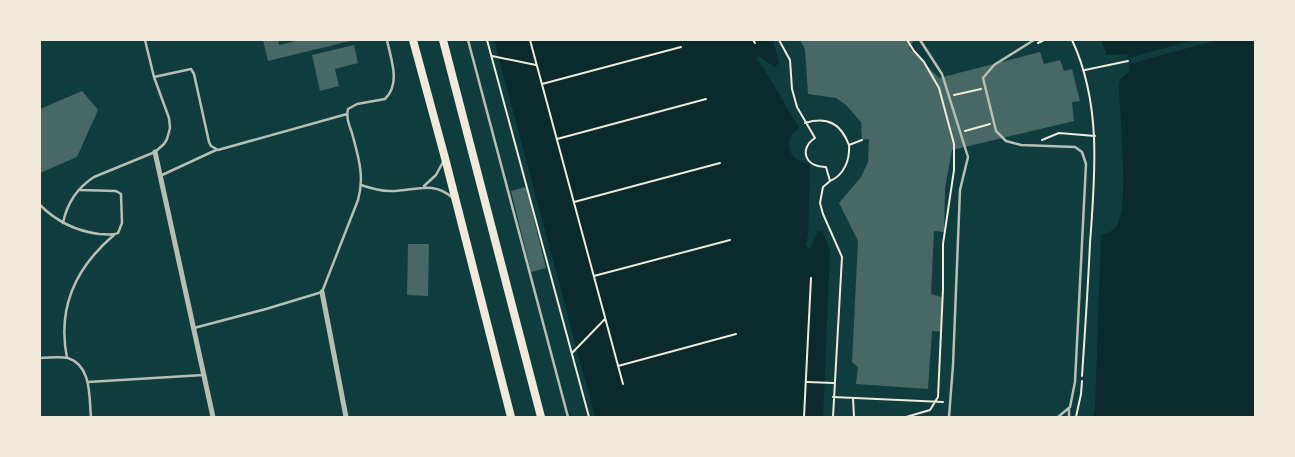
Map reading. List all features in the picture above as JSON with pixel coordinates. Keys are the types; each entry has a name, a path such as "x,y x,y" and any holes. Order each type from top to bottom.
{"main road":[{"path":"413,40 511,417"},
{"path":"443,40 541,417"}],"street":[{"path":"155,152 213,417"},
{"path":"322,292 346,417"}],"lane":[{"path":"63,223 70,202 79,190 94,178 155,152 164,144 170,128 169,118 154,77 145,40"},
{"path":"193,328 322,292 358,200 361,185 360,166 347,114 348,109 352,106 384,99 391,90 394,73 387,40"},
{"path":"468,40 568,417"},
{"path":"920,40 942,74 968,157 960,190 951,402 948,417"},
{"path":"1034,40 998,62 983,78 996,131 1006,141 1016,145 1028,146 1070,146 1082,152 1085,159 1085,205 1076,373 1069,417"},
{"path":"154,77 188,68 191,69 194,74 209,142 211,146 218,150"},
{"path":"160,176 218,150 347,114"},
{"path":"423,187 436,175 445,158"},
{"path":"361,185 389,191 423,187 444,192 455,201"},
{"path":"67,358 64,331 66,309 71,294 84,266 99,248 118,233 122,227 121,194 116,191 79,190"},
{"path":"40,204 63,223 88,232 115,234"},
{"path":"40,358 67,358 78,365 88,382 92,417"},
{"path":"88,382 203,375"},
{"path":"1058,417 1070,407"}],"path":[{"path":"487,40 589,417"},
{"path":"530,40 623,384"},
{"path":"779,40 790,60 792,89 796,107 815,138 810,141 806,148 808,161 814,166 826,166 830,181"},
{"path":"906,417 930,410 938,397 944,290 943,244 954,170 954,144 939,88 924,62 907,40"},
{"path":"542,84 681,47"},
{"path":"492,56 537,65"},
{"path":"1085,70 1128,61"},
{"path":"942,98 985,88"},
{"path":"556,139 706,99"},
{"path":"806,124 821,120 836,125 842,131 849,145 850,152 846,165 839,174 823,187 820,203 842,257 833,417"},
{"path":"960,133 994,123"},
{"path":"1028,146 1059,133 1095,136"},
{"path":"849,145 862,140"},
{"path":"574,202 720,163"},
{"path":"594,276 730,240"},
{"path":"804,417 811,278"},
{"path":"572,353 605,319"},
{"path":"618,366 736,334"},
{"path":"806,382 834,383"},
{"path":"833,397 951,402"},
{"path":"853,398 854,417"}],"water":[{"path":"494,40 773,40 779,63 775,67 758,56 756,59 763,67 799,128 790,139 789,150 796,159 810,164 808,236 805,246 810,249 818,231 823,232 830,251 823,417 595,417"},
{"path":"1101,40 1255,40 1255,417 1093,417 1095,409 1101,235 1114,229 1120,218 1123,161 1119,86 1120,79 1130,71 1127,54 1107,55"}],"pier":[{"path":"1194,40 1218,40 1129,64 1128,58"}],"building":[{"path":"263,40 278,40 279,45 300,40 350,41 268,61"},
{"path":"800,40 912,40 913,42 909,48 939,78 1040,52 1044,64 1060,60 1064,71 1072,69 1080,101 1072,102 1074,121 952,150 945,188 944,232 934,231 931,294 942,297 942,332 932,331 928,389 856,384 858,367 852,362 858,241 839,203 861,177 868,162 869,139 862,140 861,122 846,105 836,98 808,94 805,49"},
{"path":"354,45 358,63 335,69 339,86 320,91 312,55"},
{"path":"82,91 98,110 77,157 40,173 40,109"},
{"path":"526,187 546,268 531,272 511,191"},
{"path":"408,244 429,244 428,296 407,295"}]}
